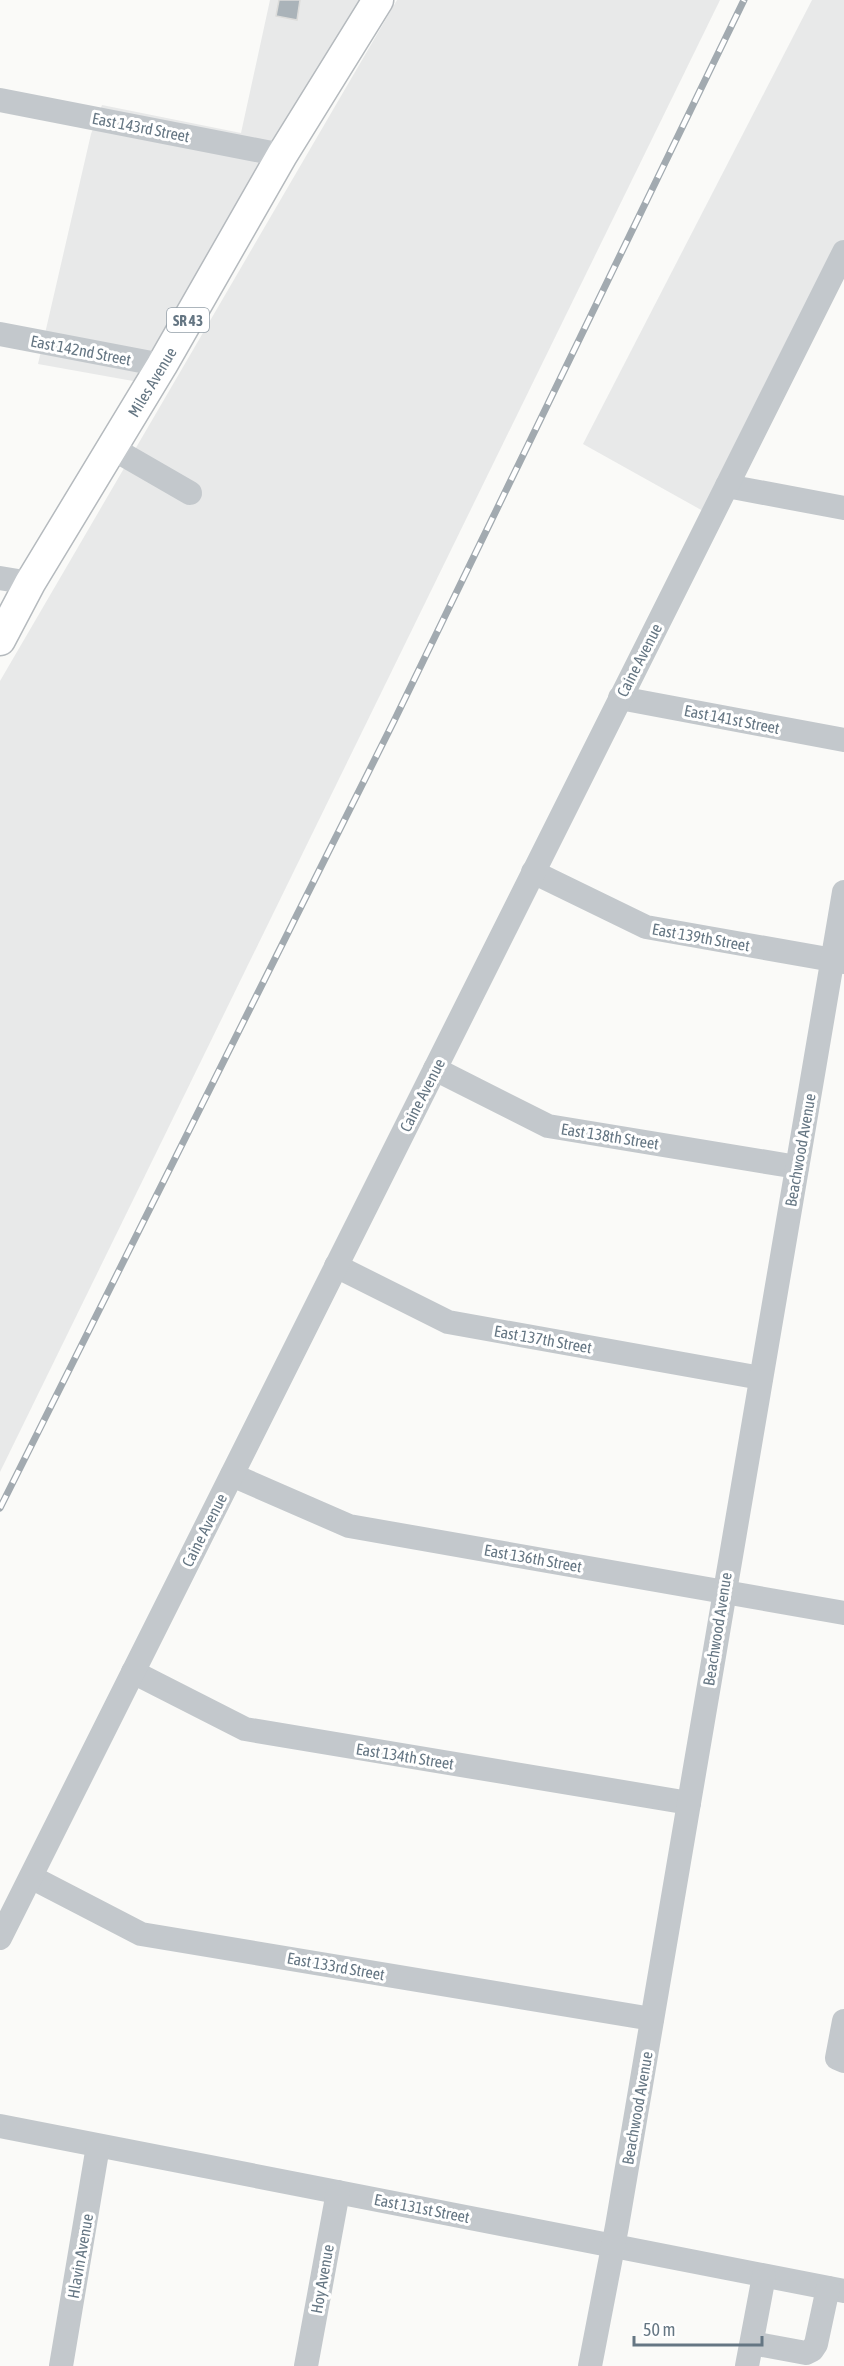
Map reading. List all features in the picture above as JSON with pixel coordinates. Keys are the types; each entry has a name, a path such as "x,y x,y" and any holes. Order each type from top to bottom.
{"main road":[{"name":"Miles Avenue","path":"0,640 30,583 162,365 282,155 378,0"}],"street":[{"name":"East 143rd Street","path":"0,100 282,155"},
{"name":"Caine Avenue","path":"0,1938 620,698 842,261"},
{"name":"East 142nd Street","path":"0,334 162,365"},
{"path":"112,448 190,493"},
{"path":"727,486 844,508"},
{"path":"0,578 30,583"},
{"name":"East 141st Street","path":"620,698 844,740"},
{"name":"East 139th Street","path":"533,872 646,927 839,961"},
{"name":"Beachwood Avenue","path":"590,2366 614,2245 723,1591 797,1167 839,961 844,892"},
{"name":"East 138th Street","path":"435,1069 548,1126 797,1167"},
{"name":"East 137th Street","path":"336,1266 448,1322 761,1378"},
{"name":"East 136th Street","path":"232,1475 349,1526 844,1613"},
{"name":"East 134th Street","path":"133,1672 245,1729 689,1803"},
{"name":"East 133rd Street","path":"31,1877 141,1934 652,2019"},
{"path":"844,2021 837,2058 844,2061"},
{"name":"East 131st Street","path":"0,2126 836,2290"},
{"name":"Hlavin Avenue","path":"61,2366 98,2146"},
{"name":"Hoy Avenue","path":"306,2366 338,2192"},
{"path":"764,2276 749,2354 806,2353 812,2350 836,2290"}],"shaded area":[{"path":"270,0 378,0 148,389 133,381 38,364 91,134 102,105 241,133"},
{"path":"397,0 720,0 0,1472 0,681"},
{"path":"812,0 844,0 844,252 712,516 583,444"}],"building":[{"path":"279,0 300,0 297,20 276,16"}],"railway":[{"path":"0,1508 394,721 744,0"}]}
